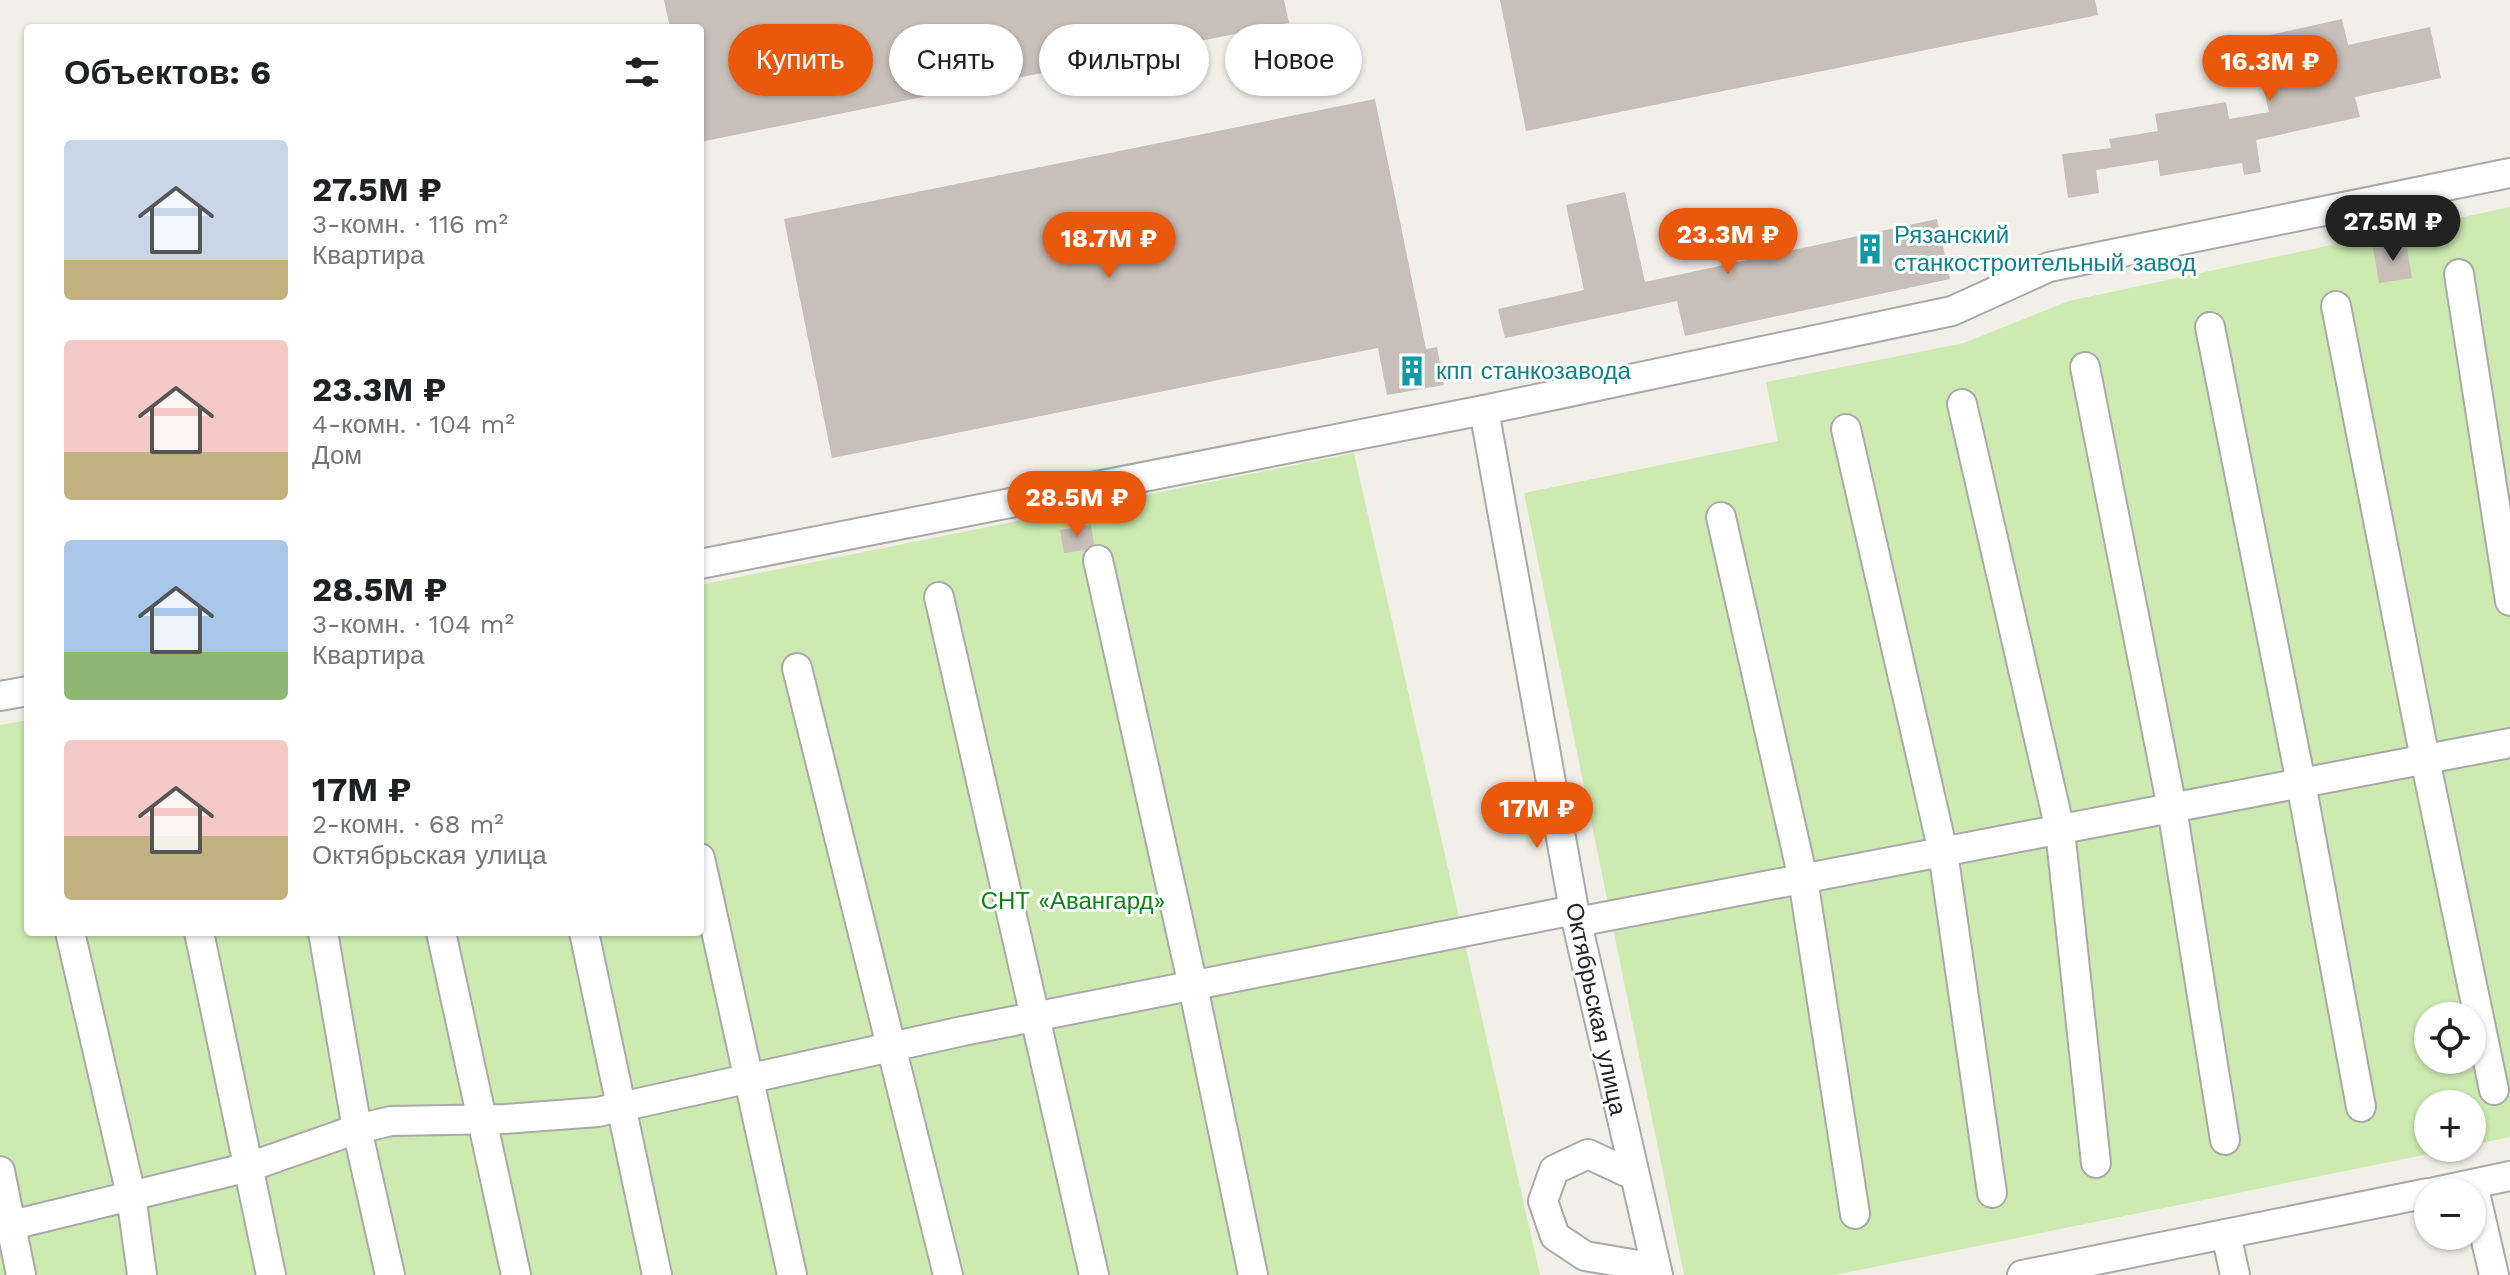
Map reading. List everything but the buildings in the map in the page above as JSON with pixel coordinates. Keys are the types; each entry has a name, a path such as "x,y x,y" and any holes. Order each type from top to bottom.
{"street":[{"path":"704,563 1484,410 1952,311 2049,267 2510,173"},
{"path":"2459,274 2510,601"},
{"path":"2336,306 2494,1090"},
{"path":"2210,327 2301,783 2361,1107"},
{"path":"2085,367 2172,808 2225,1140"},
{"path":"1962,404 2060,830 2096,1163"},
{"name":"Октябрьская улица","path":"1484,410 1576,916 1657,1272"},
{"path":"1846,429 1943,852 1992,1193"},
{"path":"1721,517 1803,879 1855,1214"},
{"path":"1098,560 1193,986 1253,1275"},
{"path":"939,597 1094,1275"},
{"path":"797,668 948,1275"},
{"path":"0,696 24,692"},
{"path":"6,1226 249,1167 357,1129 391,1121 481,1120 598,1112 892,1047 1193,986 1576,916 1803,879 2510,743"},
{"path":"704,876 792,1275"},
{"path":"71,936 131,1195 142,1275"},
{"path":"200,936 271,1275"},
{"path":"324,936 357,1129 390,1275"},
{"path":"442,936 516,1275"},
{"path":"585,936 657,1275"},
{"path":"1633,1175 1588,1154 1554,1170 1543,1201 1555,1236 1585,1256 1657,1272"},
{"path":"0,1171 6,1226 21,1275"},
{"path":"2486,1181 2510,1176"},
{"path":"2022,1275 2414,1196"},
{"path":"2226,1234 2235,1275"},
{"path":"2486,1240 2494,1275"}],"green space":[{"path":"2510,207 2510,1137 2486,1142 2486,1090 2414,1090 2414,1157 1835,1275 1684,1275 1524,493 1778,441 1766,382 1964,343 2069,301"},
{"name":"СНТ «Авангард»","path":"1354,453 1540,1275 0,1275 0,725 24,721 24,936 704,936 704,584"}],"place":[{"name":"Рязанский станкостроительный завод","path":"1870,249"},
{"name":"кпп станкозавода","path":"1412,371"}]}
